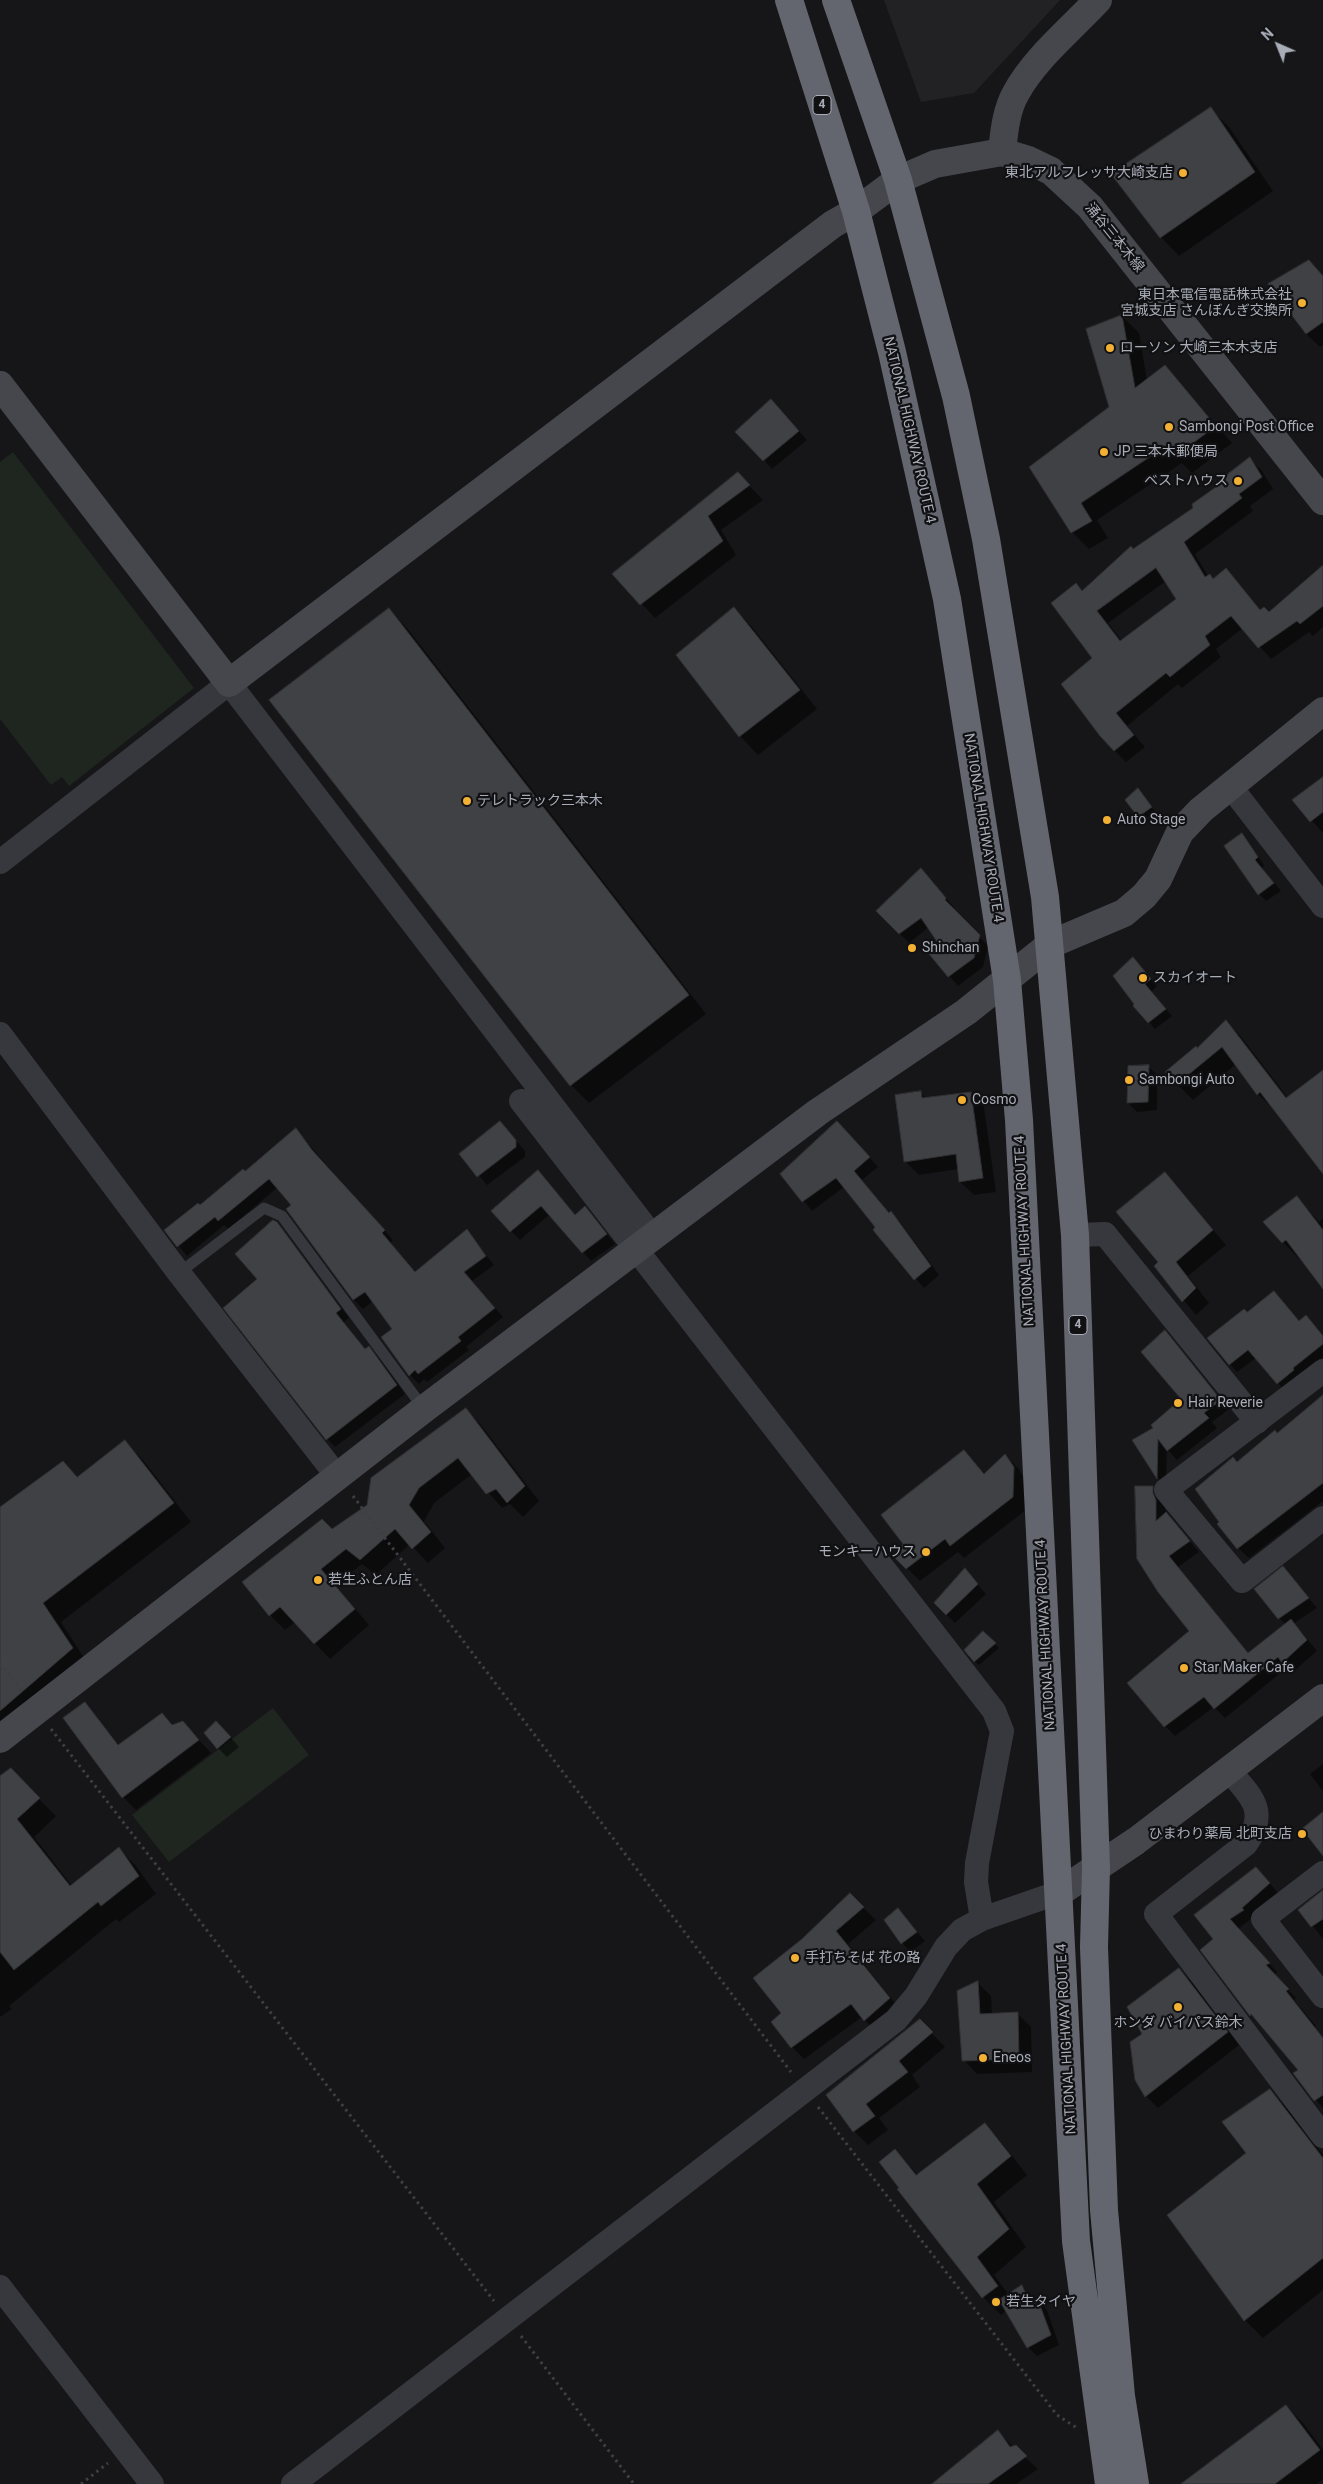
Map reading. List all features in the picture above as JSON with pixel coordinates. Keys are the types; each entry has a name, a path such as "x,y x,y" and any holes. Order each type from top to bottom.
{"highway":[{"name":"NATIONAL HIGHWAY ROUTE 4","path":"789,0 856,211 892,352 947,600 1007,980 1019,1120 1060,1892 1076,2241 1109,2484"},
{"name":"4","path":"836,0 898,180 956,396 986,539 1024,761 1051,944 1075,1235 1096,1868 1094,1947 1104,2210 1121,2396 1135,2484"}],"street":[{"path":"1002,152 1008,116 1016,93 1037,65 1098,0"},
{"name":"涌谷三本木線","path":"229,682 825,230 856,211 898,180 935,164 1002,152 1028,160 1051,171 1090,207 1323,501"},
{"path":"0,384 229,682 994,1710 1002,1731 977,1864 976,1882 982,1919"},
{"path":"0,862 229,682"},
{"path":"0,1739 424,1409 818,1112 966,1012 1051,944 1124,913 1158,879 1180,832 1201,810 1323,711"},
{"path":"1230,786 1323,906"},
{"path":"0,1034 179,1273 337,1476"},
{"path":"521,1101 645,1243"},
{"path":"1075,1235 1105,1234 1257,1422"},
{"path":"1323,1371 1166,1490 1242,1581 1323,1518"},
{"path":"293,2484 896,2020 916,1996 946,1947 962,1930 982,1919 1060,1892 1096,1868 1229,1770 1323,1698"},
{"path":"1229,1770 1253,1799 1257,1814 1254,1833 1246,1844 1156,1914 1323,2136"},
{"path":"1323,1873 1263,1919 1323,1996"},
{"path":"0,2287 152,2484"}],"lane":[{"path":"179,1273 264,1208 282,1216 424,1409"}],"path":[{"path":"337,1476 806,2091 1057,2415 1103,2447"},
{"path":"0,1663 634,2484"},
{"path":"80,2484 125,2450"}],"shaded area":[{"path":"884,0 1060,0 974,93 921,102"},
{"path":"13,452 194,688 69,786 62,777 51,785 0,719 0,462"},
{"path":"273,1708 309,1755 169,1862 132,1815"}],"building":[{"name":"東北アルフレッサ大崎支店","path":"1211,107 1255,172 1160,238 1111,174"},
{"name":"東日本電信電話株式会社 宮城支店 さんぼんぎ交換所","path":"1309,260 1323,276 1323,322 1306,334 1268,284"},
{"name":"JP 三本木郵便局","path":"1122,315 1135,388 1165,365 1216,426 1174,457 1166,446 1081,503 1092,521 1071,533 1029,467 1109,407 1086,329"},
{"path":"771,399 799,431 763,461 735,432"},
{"path":"1250,457 1262,477 1239,494 1242,498 1184,542 1205,577 1210,574 1213,579 1226,568 1260,610 1264,607 1269,612 1323,565 1323,606 1300,624 1297,621 1258,648 1231,616 1205,636 1210,645 1170,677 1166,673 1116,713 1134,735 1114,751 1100,736 1061,684 1092,658 1051,603 1076,583 1082,591 1131,546 1133,549 1193,508 1192,504 1216,487 1214,485","holes":["1156,568 1176,599 1120,641 1097,611"]},
{"path":"738,472 750,485 708,516 723,541 640,605 612,574"},
{"path":"734,607 800,690 739,737 676,655"},
{"path":"389,608 689,995 570,1086 269,700"},
{"path":"1323,777 1323,812 1310,822 1292,800"},
{"path":"1138,788 1152,807 1138,817 1125,800"},
{"path":"1242,833 1258,857 1255,860 1274,883 1258,895 1224,846"},
{"path":"921,868 946,898 945,900 980,935 974,958 948,977 929,954 940,946 921,918 899,934 876,911"},
{"path":"1133,957 1151,979 1145,984 1166,1009 1148,1023 1133,1006 1134,1004 1113,976"},
{"path":"1226,1020 1286,1098 1323,1070 1323,1174 1260,1092 1257,1095 1222,1047 1176,1085 1165,1072 1196,1046 1197,1048"},
{"path":"1149,1065 1148,1102 1127,1103 1128,1066"},
{"path":"921,1091 922,1098 971,1092 983,1178 959,1182 956,1154 904,1162 895,1095"},
{"path":"500,1121 516,1140 516,1147 477,1177 459,1154"},
{"path":"837,1121 870,1157 854,1171 889,1213 891,1211 931,1266 914,1280 873,1230 875,1227 836,1178 802,1202 780,1174"},
{"path":"296,1128 312,1150 385,1230 382,1233 415,1272 467,1229 486,1256 464,1272 495,1308 458,1337 461,1341 418,1374 415,1370 409,1376 381,1337 392,1329 365,1292 353,1300 286,1209 291,1205 269,1179 218,1221 215,1217 177,1247 164,1230 198,1203 200,1205 243,1169 245,1171"},
{"path":"538,1170 575,1215 585,1206 607,1234 582,1253 541,1206 510,1232 491,1211"},
{"path":"1165,1172 1213,1230 1176,1262 1196,1288 1182,1302 1154,1266 1158,1262 1116,1212"},
{"path":"1297,1196 1323,1230 1323,1289 1286,1240 1282,1243 1263,1222"},
{"path":"273,1220 277,1222 341,1309 336,1313 365,1349 369,1346 397,1385 326,1440 223,1308 257,1279 235,1254"},
{"path":"1274,1291 1299,1321 1306,1315 1323,1336 1323,1344 1293,1368 1294,1370 1277,1384 1248,1350 1229,1365 1207,1338 1244,1309 1247,1312"},
{"path":"1165,1330 1221,1400 1204,1413 1209,1418 1167,1451 1158,1439 1157,1479 1132,1440 1153,1428 1151,1425 1181,1399 1141,1352"},
{"path":"1323,1395 1323,1483 1237,1549 1217,1524 1219,1522 1195,1489 1233,1457 1237,1462 1275,1430 1277,1433"},
{"path":"466,1408 525,1486 507,1503 496,1489 486,1494 458,1458 419,1488 409,1505 431,1532 412,1549 395,1529 360,1560 346,1549 321,1569 355,1609 314,1644 280,1607 269,1616 242,1582 322,1519 332,1529 367,1505 371,1478"},
{"path":"125,1440 174,1503 43,1603 73,1648 0,1711 0,1507 63,1461 77,1477"},
{"path":"964,1450 984,1474 1005,1454 1014,1467 1013,1497 950,1546 945,1539 906,1569 892,1555 903,1544 881,1515"},
{"path":"1135,1486 1153,1486 1156,1500 1156,1521 1166,1512 1190,1541 1169,1556 1248,1653 1291,1619 1307,1640 1282,1663 1278,1657 1214,1709 1204,1697 1164,1727 1127,1683 1189,1631 1158,1592 1137,1559"},
{"path":"1283,1566 1309,1598 1278,1619 1254,1589"},
{"path":"965,1568 978,1584 946,1615 934,1603"},
{"path":"983,1631 996,1643 974,1662 964,1650"},
{"path":"85,1702 118,1745 162,1713 172,1725 183,1721 199,1740 122,1798 63,1718"},
{"path":"216,1721 231,1737 217,1749 204,1733"},
{"path":"11,1768 40,1798 17,1819 70,1886 119,1847 139,1876 101,1906 98,1902 14,1970 0,1952 0,1776"},
{"path":"1323,1812 1323,1856 1302,1829"},
{"path":"1256,1867 1270,1883 1242,1908 1244,1910 1230,1919 1270,1963 1266,1965 1289,1989 1286,1991 1323,2038 1323,2095 1314,2101 1293,2073 1298,2070 1251,2014 1250,2016 1200,1950 1213,1939 1194,1915"},
{"path":"1323,1890 1323,1919 1311,1927 1298,1910"},
{"path":"850,1893 864,1907 836,1931 890,1998 864,2021 851,2004 791,2048 771,2022 781,2013 753,1978 802,1939"},
{"path":"898,1908 917,1932 901,1944 884,1920"},
{"path":"1179,1968 1228,2032 1145,2097 1135,2080 1130,2042 1142,2034 1127,2007"},
{"path":"978,1981 980,2014 1018,2012 1019,2059 962,2061 957,1991"},
{"path":"920,2019 933,2032 899,2061 908,2072 866,2104 875,2116 853,2132 826,2095"},
{"path":"1270,2089 1323,2158 1323,2258 1244,2321 1167,2215 1246,2153 1222,2122"},
{"path":"985,2123 1011,2156 977,2184 1009,2229 977,2257 998,2286 982,2298 897,2189 899,2188 879,2162 895,2149 916,2175"},
{"path":"1022,2285 1029,2302 1038,2300 1051,2335 1027,2348 999,2300"},
{"path":"1286,2405 1320,2450 1275,2484 1181,2484"},
{"path":"998,2430 1010,2447 1016,2445 1027,2456 988,2484 932,2484"}],"place":[{"name":"東北アルフレッサ大崎支店","path":"1183,173"},
{"name":"東日本電信電話株式会社 宮城支店 さんぼんぎ交換所","path":"1302,303"},
{"name":"ローソン 大崎三本木支店","path":"1110,348"},
{"name":"Sambongi Post Office","path":"1169,427"},
{"name":"JP 三本木郵便局","path":"1104,452"},
{"name":"ベストハウス","path":"1238,481"},
{"name":"テレトラック三本木","path":"467,801"},
{"name":"Auto Stage","path":"1107,820"},
{"name":"Shinchan","path":"912,948"},
{"name":"スカイオート","path":"1143,978"},
{"name":"Sambongi Auto","path":"1129,1080"},
{"name":"Cosmo","path":"962,1100"},
{"name":"Hair Reverie","path":"1178,1403"},
{"name":"モンキーハウス","path":"926,1552"},
{"name":"若生ふとん店","path":"318,1580"},
{"name":"Star Maker Cafe","path":"1184,1668"},
{"name":"ひまわり薬局 北町支店","path":"1302,1834"},
{"name":"手打ちそば 花の路","path":"795,1958"},
{"name":"ホンダ バイパス鈴木","path":"1178,2007"},
{"name":"Eneos","path":"983,2058"},
{"name":"若生タイヤ","path":"996,2302"}]}
